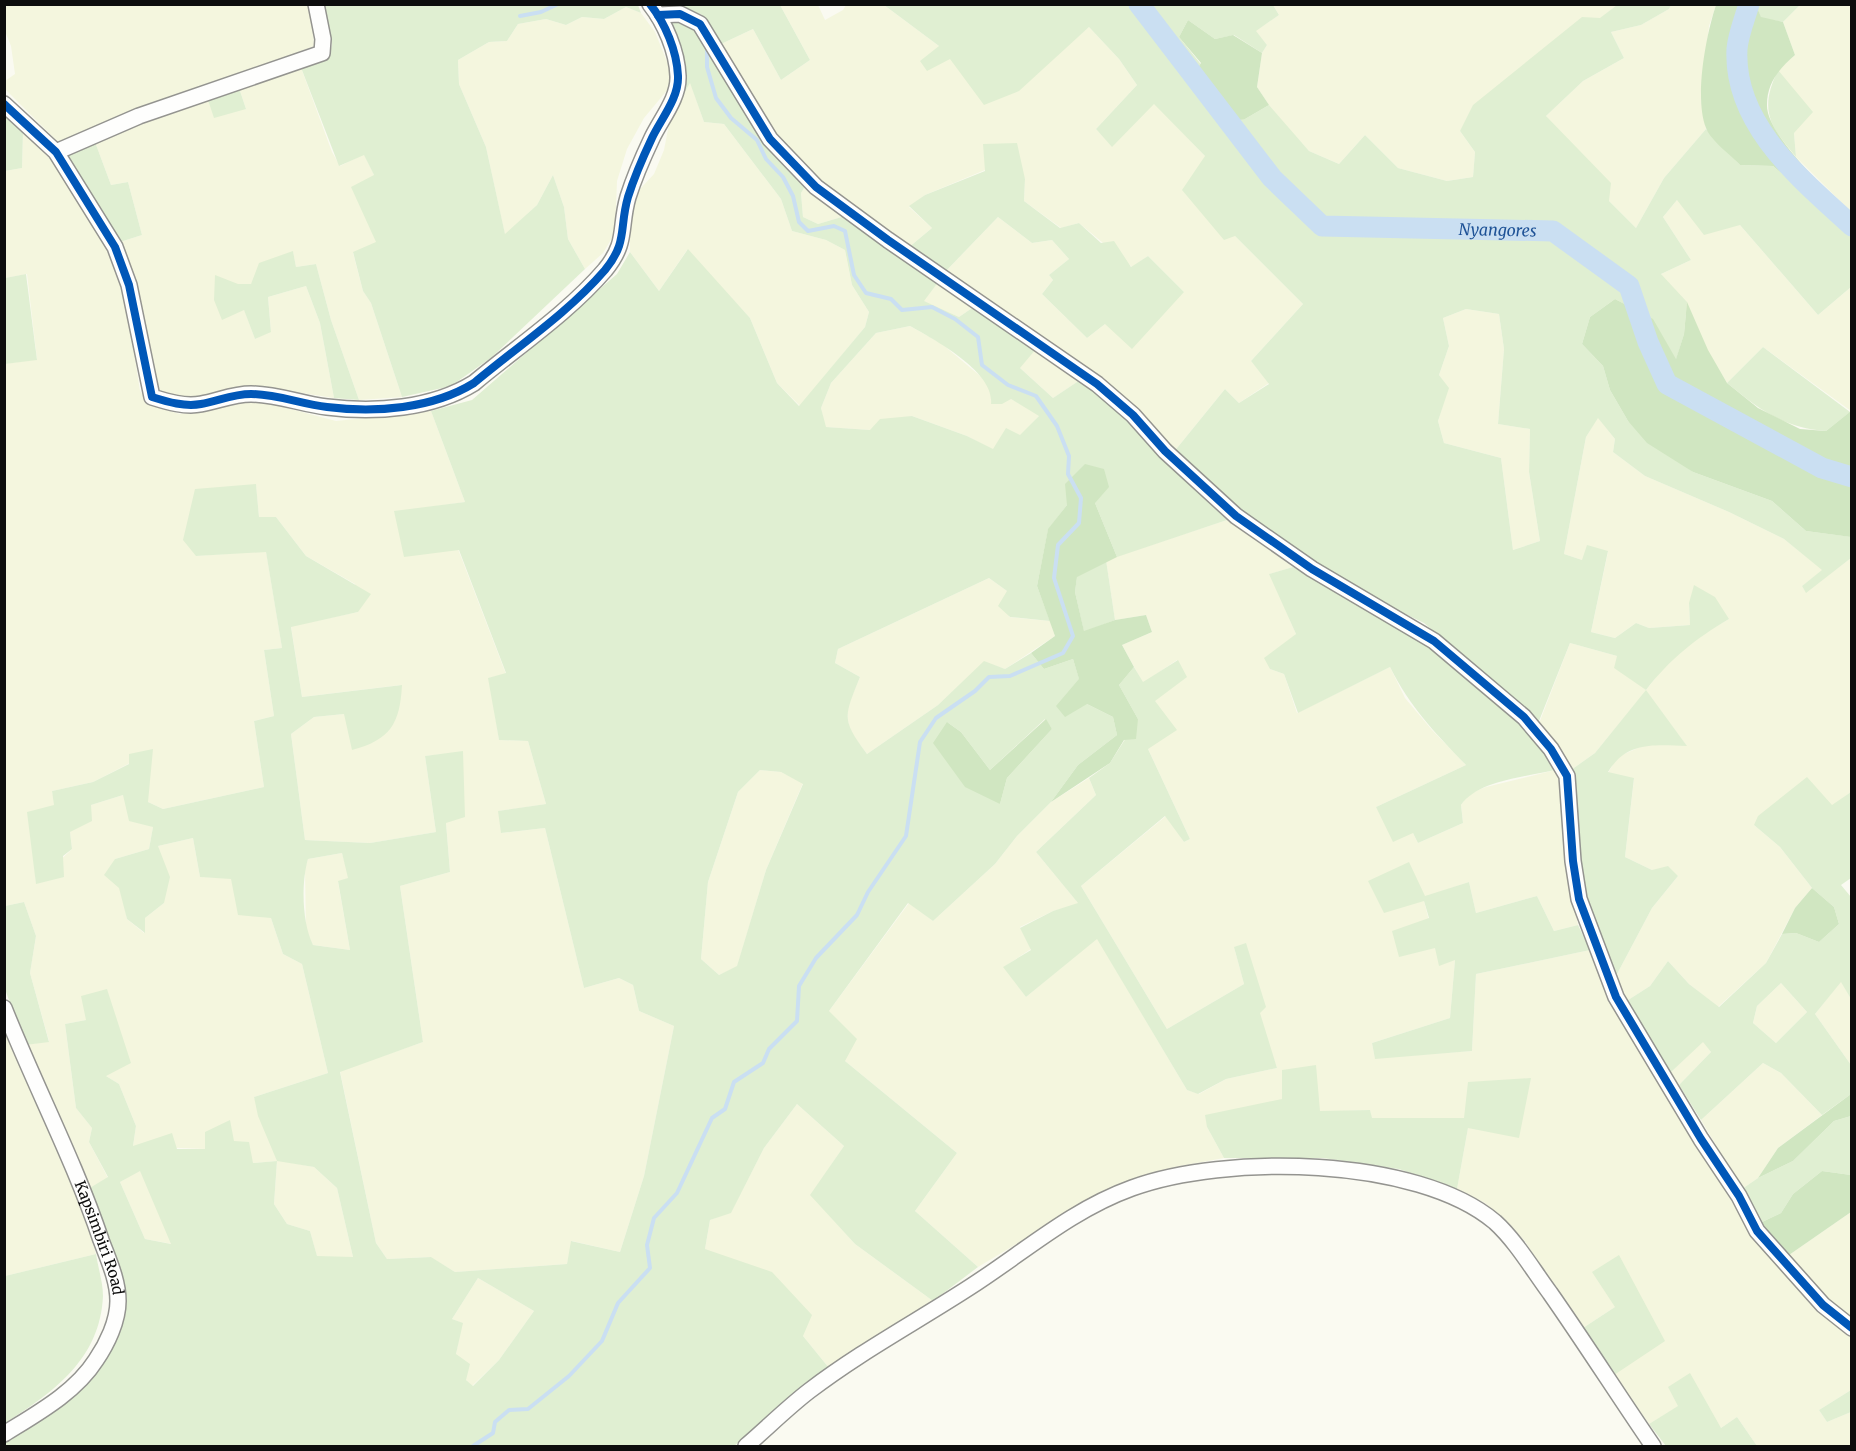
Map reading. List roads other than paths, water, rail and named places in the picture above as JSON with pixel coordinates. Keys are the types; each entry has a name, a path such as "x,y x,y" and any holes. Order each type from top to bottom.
{"street":[{"path":"56,152 139,116 322,53 323,39 316,4"},
{"path":"4,104 56,152 115,247 129,285 152,397 178,404 200,405 249,394 352,409 421,404 458,393 474,383 572,302 605,270 620,248 628,198 652,137 677,89 674,54 654,10"},
{"path":"654,10 680,14 700,24 770,139 816,187 1097,384 1133,415 1165,451 1236,516 1312,569 1434,641 1524,717 1551,749 1567,776 1573,861 1579,898 1616,997 1701,1139 1739,1196 1757,1231 1823,1305 1851,1328"},
{"name":"Kapsimbiri Road","path":"4,1008 49,1117 76,1168 112,1272 118,1303 107,1341 88,1372 62,1395 4,1434"},
{"path":"746,1446 809,1391 971,1286 1048,1232 1095,1204 1167,1176 1214,1169 1288,1167 1353,1171 1411,1182 1455,1198 1496,1223 1538,1277 1653,1446"}],"waterway":[{"path":"520,16 541,12 558,4"},
{"path":"673,4 681,8"},
{"name":"Nyangores","path":"1139,4 1272,178 1322,226 1553,231 1629,286 1648,342 1667,384 1822,468 1852,477"},
{"name":"Nyangores","path":"1749,4 1737,49 1739,77 1746,102 1758,126 1774,149 1812,190 1852,226"},
{"path":"473,1446 493,1433 495,1422 509,1410 528,1409 569,1376 602,1341 618,1303 650,1268 647,1245 654,1218 677,1193 712,1118 725,1109 734,1082 763,1063 769,1049 797,1021 799,986 816,958 857,915 868,892 906,836 920,742 936,718 975,691 989,677 1010,676 1063,653 1073,636 1054,578 1058,545 1079,523 1081,498 1068,474 1069,456 1057,426 1036,396 1008,385 982,365 978,337 955,319 932,307 902,310 891,299 866,293 854,275 845,231 834,226 808,231 799,222 793,196 783,177 766,159 757,140 731,118 716,98 707,67 707,46"}]}
